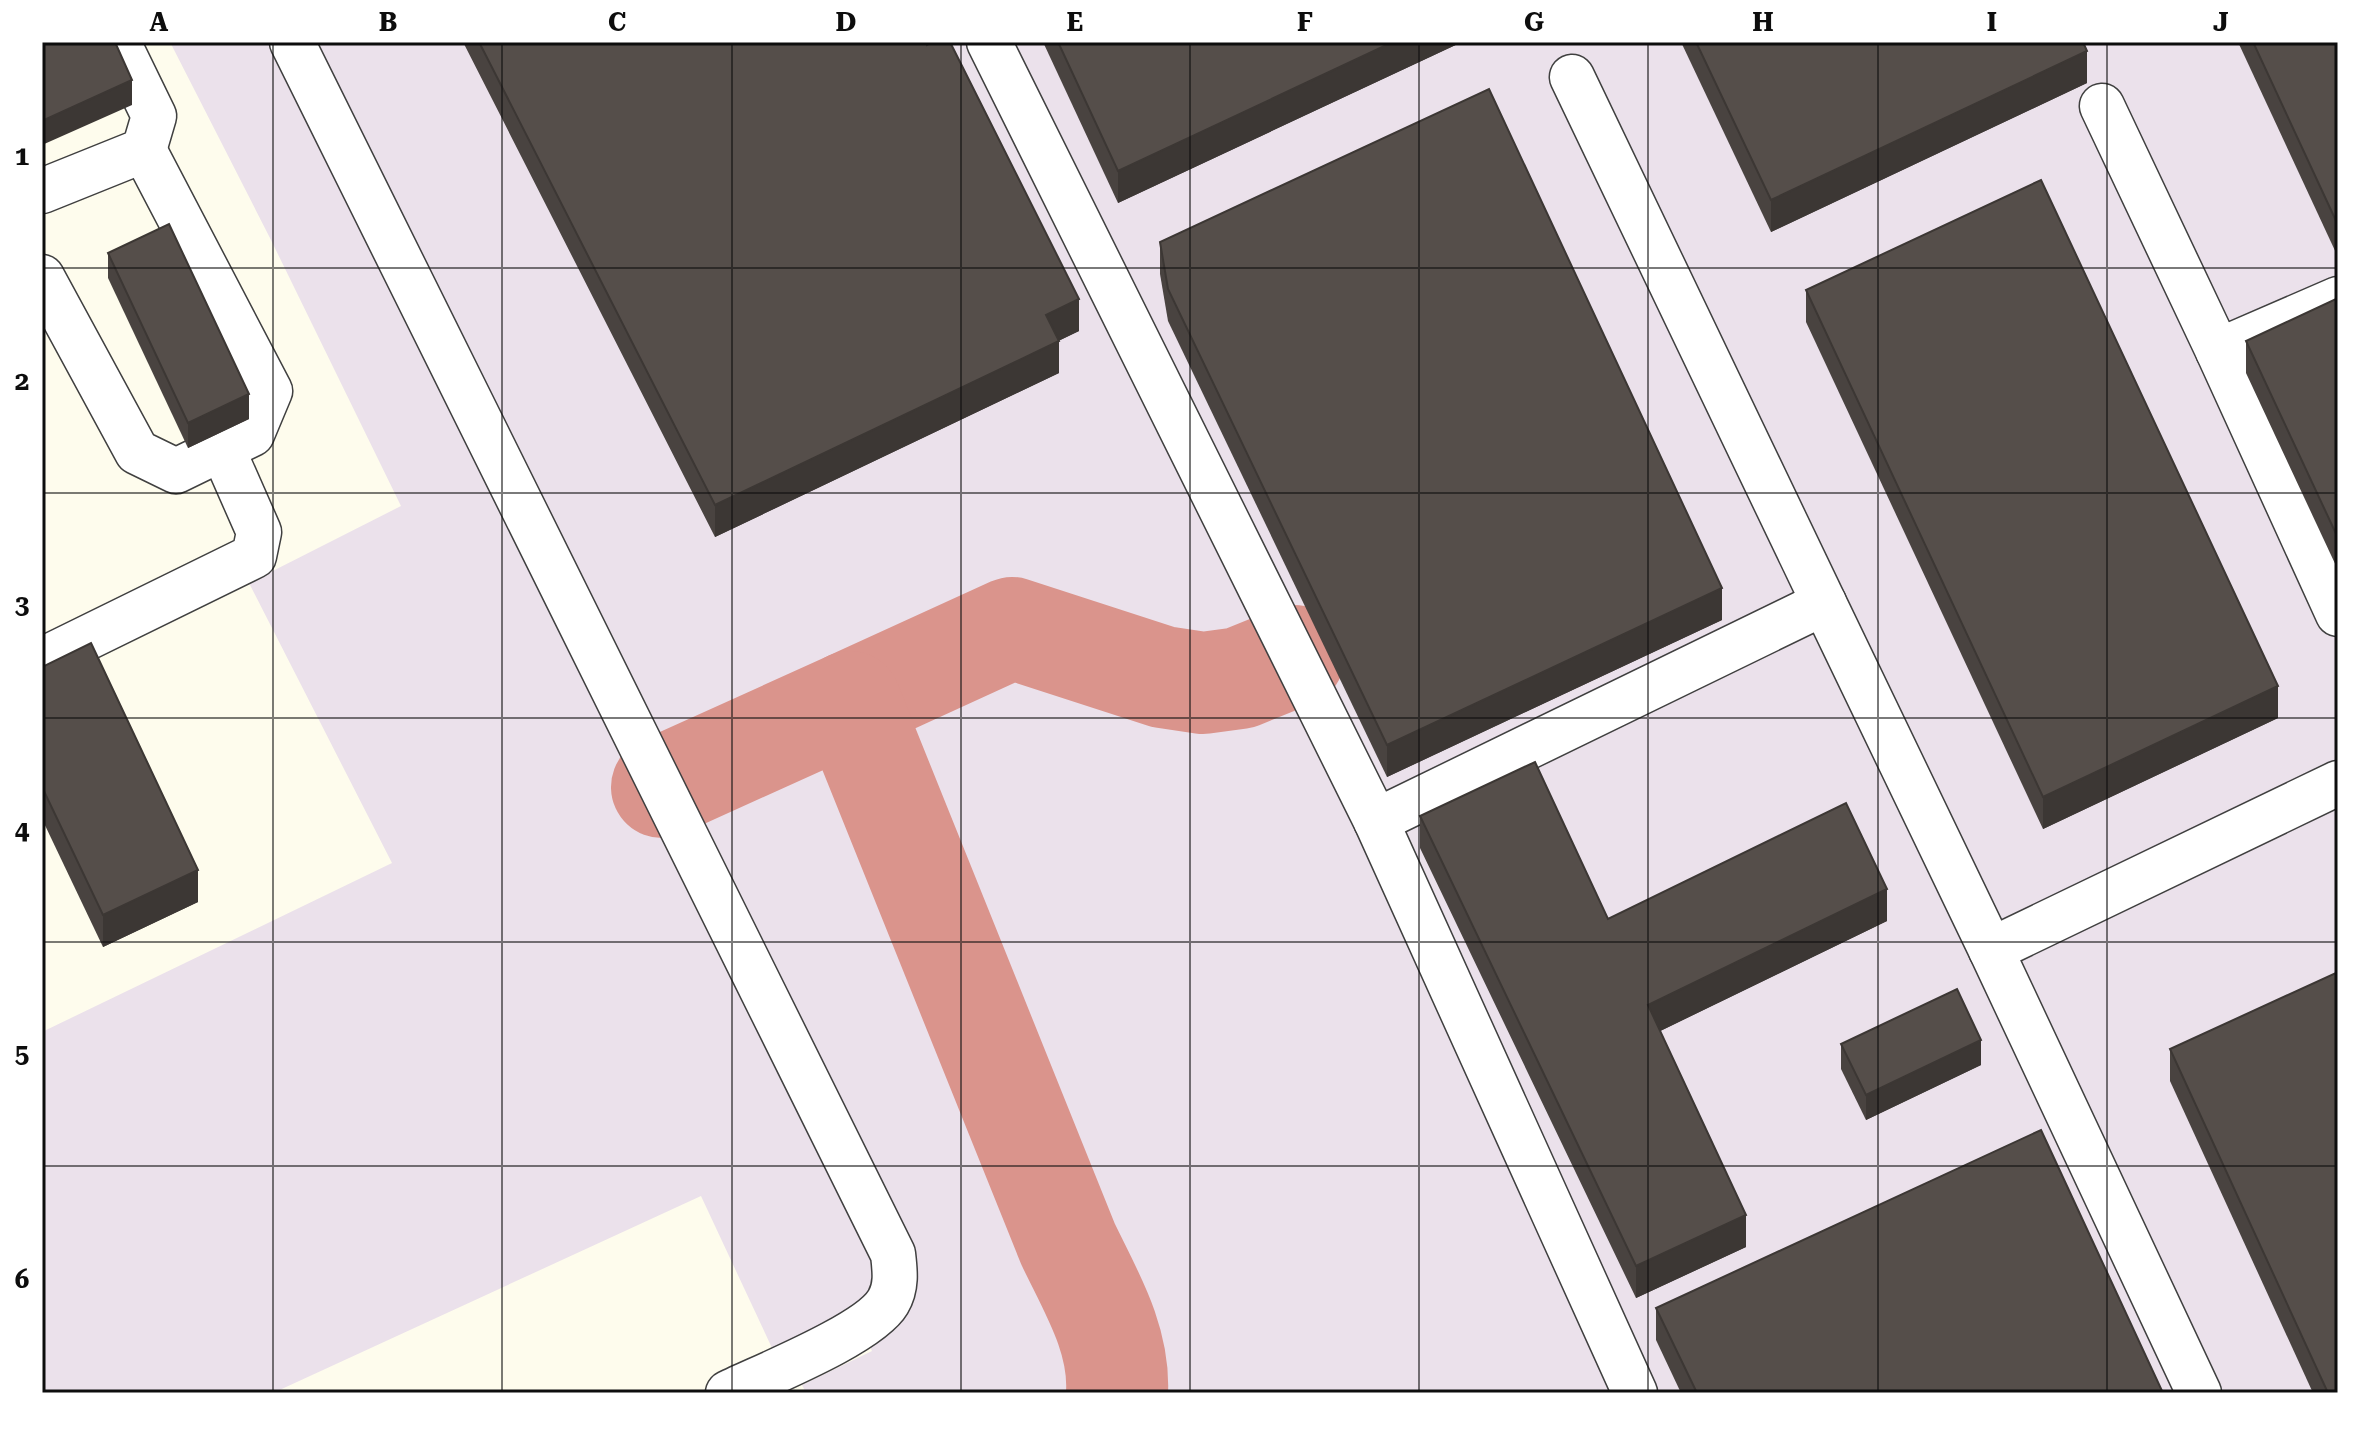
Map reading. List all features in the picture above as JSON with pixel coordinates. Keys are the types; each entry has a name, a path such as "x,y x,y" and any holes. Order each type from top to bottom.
{"lane":[{"path":"42,277 137,452 176,471 252,434 270,391 144,150 154,116 118,42"},
{"path":"292,42 893,1254 896,1279 888,1302 873,1320 842,1339 728,1393"},
{"path":"989,42 1376,821 1635,1393"},
{"path":"1572,77 1991,950 2199,1393"},
{"path":"2102,106 2338,614"},
{"path":"42,191 144,150"},
{"path":"2218,351 2338,299"},
{"path":"42,660 254,556 259,532 222,448"},
{"path":"1376,821 1824,603"},
{"path":"1991,950 2338,783"}],"shaded area":[{"path":"170,42 2338,42 2338,1393 806,1393 802,1385 872,1351 854,1311 772,1348 701,1196 273,1393 42,1393 42,1032 392,863 249,583 401,506"}],"building":[{"path":"42,42 115,42 132,80 42,121"},
{"path":"479,42 926,42 927,45 950,42 1079,299 1046,315 1059,341 715,505"},
{"path":"1058,42 1393,42 1118,171"},
{"path":"1696,42 2083,42 2087,51 1771,200"},
{"path":"2253,42 2338,42 2337,223"},
{"path":"1489,89 1722,588 1387,745 1168,289 1160,242"},
{"path":"2041,180 2278,686 2043,797 1806,290"},
{"path":"169,224 249,394 188,423 108,253"},
{"path":"2338,298 2338,538 2246,341"},
{"path":"91,643 198,870 103,915 42,787 42,667"},
{"path":"1535,762 1608,919 1846,803 1887,889 1648,1005 1746,1215 1636,1266 1420,816"},
{"path":"2338,972 2338,1393 2328,1393 2170,1049"},
{"path":"1957,989 1981,1040 1866,1095 1841,1044"},
{"path":"2041,1130 2163,1393 1697,1393 1656,1308"}],"taxiway":[{"path":"850,702 1012,628 1163,677 1203,683 1240,678 1294,656"},
{"path":"662,787 850,702 1068,1244 1102,1316 1114,1354 1117,1393"}]}
